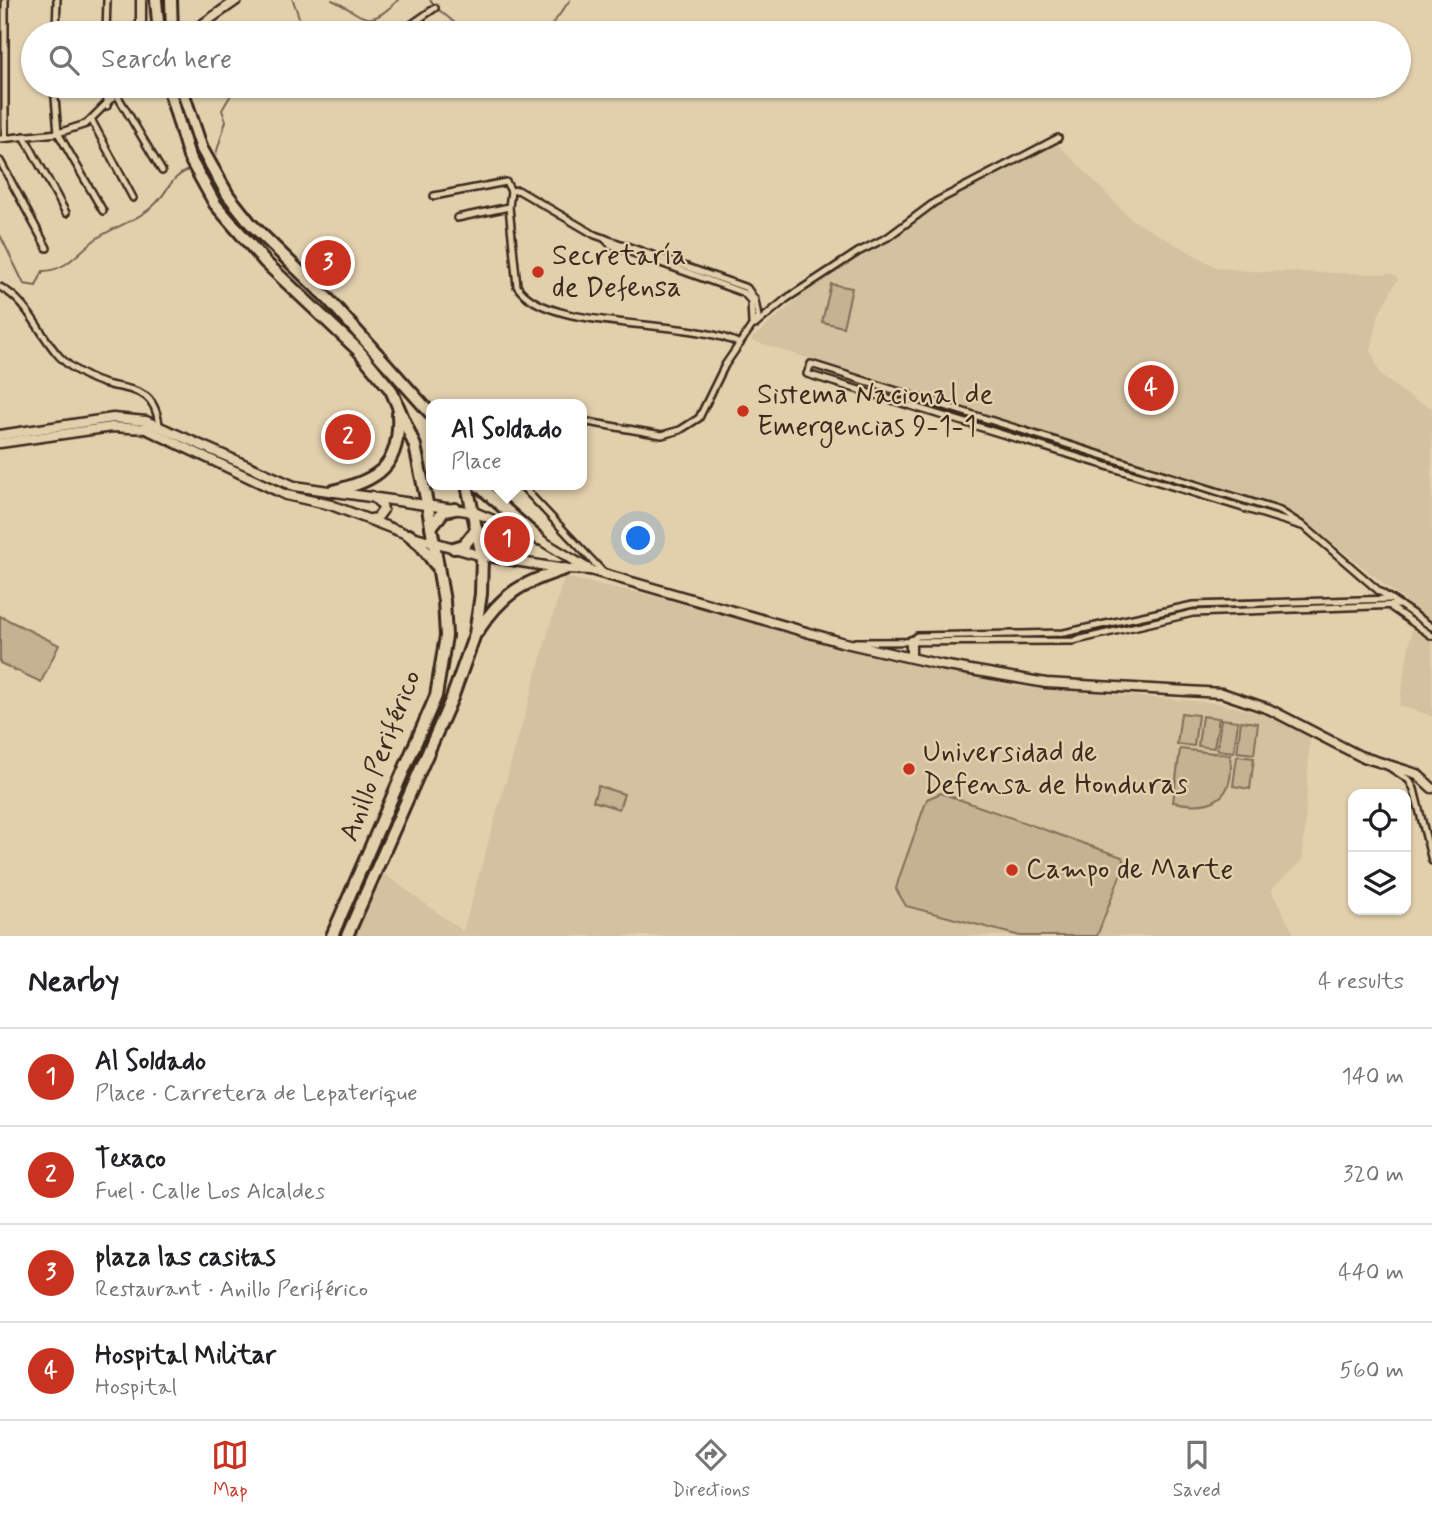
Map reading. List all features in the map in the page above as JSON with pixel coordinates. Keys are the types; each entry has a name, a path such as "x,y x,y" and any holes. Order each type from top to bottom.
{"highway":[{"path":"156,0 158,21"},
{"path":"171,0 172,21"},
{"name":"Anillo Periférico","path":"171,98 188,157 215,204 287,285 358,350 391,390 415,446 427,503 446,636 436,695 332,936"},
{"path":"185,98 202,149 228,195 251,224 330,300 426,408"},
{"path":"333,491 364,483 385,467 399,429 398,403"},
{"name":"Anillo Periférico","path":"347,936 452,698 475,634 481,594 482,556 468,490"},
{"path":"484,490 539,539"},
{"path":"431,527 444,511 455,509"},
{"path":"454,548 464,545 477,529"},
{"path":"409,535 427,551 439,575"},
{"path":"475,634 496,604 517,588 565,569"}],"main road":[{"path":"141,0 141,21"},
{"path":"207,21 237,0"},
{"path":"0,435 113,418 130,418 159,425 288,484 474,512 539,539 575,558 590,570"},
{"path":"0,443 112,427 146,429 286,495 331,505 409,535 482,556 565,569 590,570 841,642 1046,683 1222,693 1269,709 1342,748 1417,774 1432,788"},
{"path":"370,495 379,500 383,510 377,518 371,519"},
{"path":"911,641 911,656"}],"street":[{"path":"56,21 57,0"},
{"path":"106,21 107,0"},
{"path":"5,1 2,139 58,133 92,121 114,98"},
{"path":"416,21 435,8"},
{"path":"55,98 58,133 103,211"},
{"path":"107,98 107,106"},
{"path":"119,98 162,171"},
{"path":"92,121 134,198"},
{"path":"24,136 66,214"},
{"path":"752,327 786,299 858,252 888,237 935,202 1058,138"},
{"path":"0,161 47,248"},
{"path":"434,196 506,182 512,191 509,207 517,285 524,295 536,304 597,318 718,334 740,344"},
{"path":"512,191 518,190 604,238 747,288 756,306 758,317 724,365 699,418 680,430 653,434 587,422"},
{"path":"457,218 509,207"},
{"path":"0,287 24,307 61,358 88,377 138,391 154,405 159,425"},
{"path":"1305,527 807,374 811,364 1280,510 1305,527 1379,591 1432,627"},
{"path":"527,490 604,574"},
{"path":"1379,591 1384,601 1392,608 1432,636"},
{"path":"911,641 917,636 1064,633 1193,605 1392,599"},
{"path":"841,642 1073,642 1193,613 1392,608 1400,605"},
{"path":"1387,765 1409,780 1414,789 1432,861"}],"shaded area":[{"path":"1056,142 1131,219 1216,267 1248,271 1392,274 1398,278 1379,314 1371,351 1381,376 1416,401 1432,408 1432,623 1307,522 1283,508 750,340 805,293 861,254 891,240 939,206"},
{"path":"831,284 852,288 843,327 822,322"},
{"name":"Universidad de Defensa de Honduras","path":"564,577 700,606 915,666 1021,687 1218,703 1267,715 1310,737 1303,859 1271,890 1295,936 356,936 383,873 463,931"},
{"path":"0,616 59,645 41,682 0,663"},
{"path":"1412,628 1432,642 1432,716 1399,706"},
{"path":"1181,713 1198,715 1194,746 1177,744"},
{"path":"1202,716 1219,718 1214,748 1198,746"},
{"path":"1221,719 1238,721 1234,752 1217,750"},
{"path":"1241,721 1258,723 1254,754 1237,752"},
{"path":"1180,749 1230,755 1231,770 1225,792 1210,803 1173,802"},
{"path":"1237,756 1254,758 1250,789 1233,786"},
{"path":"598,786 624,794 619,809 593,801"},
{"name":"Campo de Marte","path":"941,793 1122,857 1125,863 1097,936 1020,936 906,906 896,889 899,878 927,799"}],"waterway":[{"path":"293,0 300,21"},
{"path":"332,0 365,18 379,16 398,0"},
{"path":"430,0 434,5"},
{"path":"555,21 570,0"},
{"path":"438,9 452,21"},
{"path":"216,154 226,121 222,110 229,98"},
{"path":"0,235 24,284 36,286 43,271 67,263 99,237 146,212 158,202 177,177 190,169"}],"place":[{"name":"plaza las casitas","path":"328,263"},
{"name":"Secretaría de Defensa","path":"538,272"},
{"name":"Hospital Militar","path":"1151,388"},
{"name":"Sistema Nacional de Emergencias 9-1-1","path":"743,411"},
{"name":"Texaco","path":"348,437"},
{"name":"Al Soldado","path":"507,539"},
{"name":"Universidad de Defensa de Honduras","path":"909,769"},
{"name":"Campo de Marte","path":"1012,870"}]}
